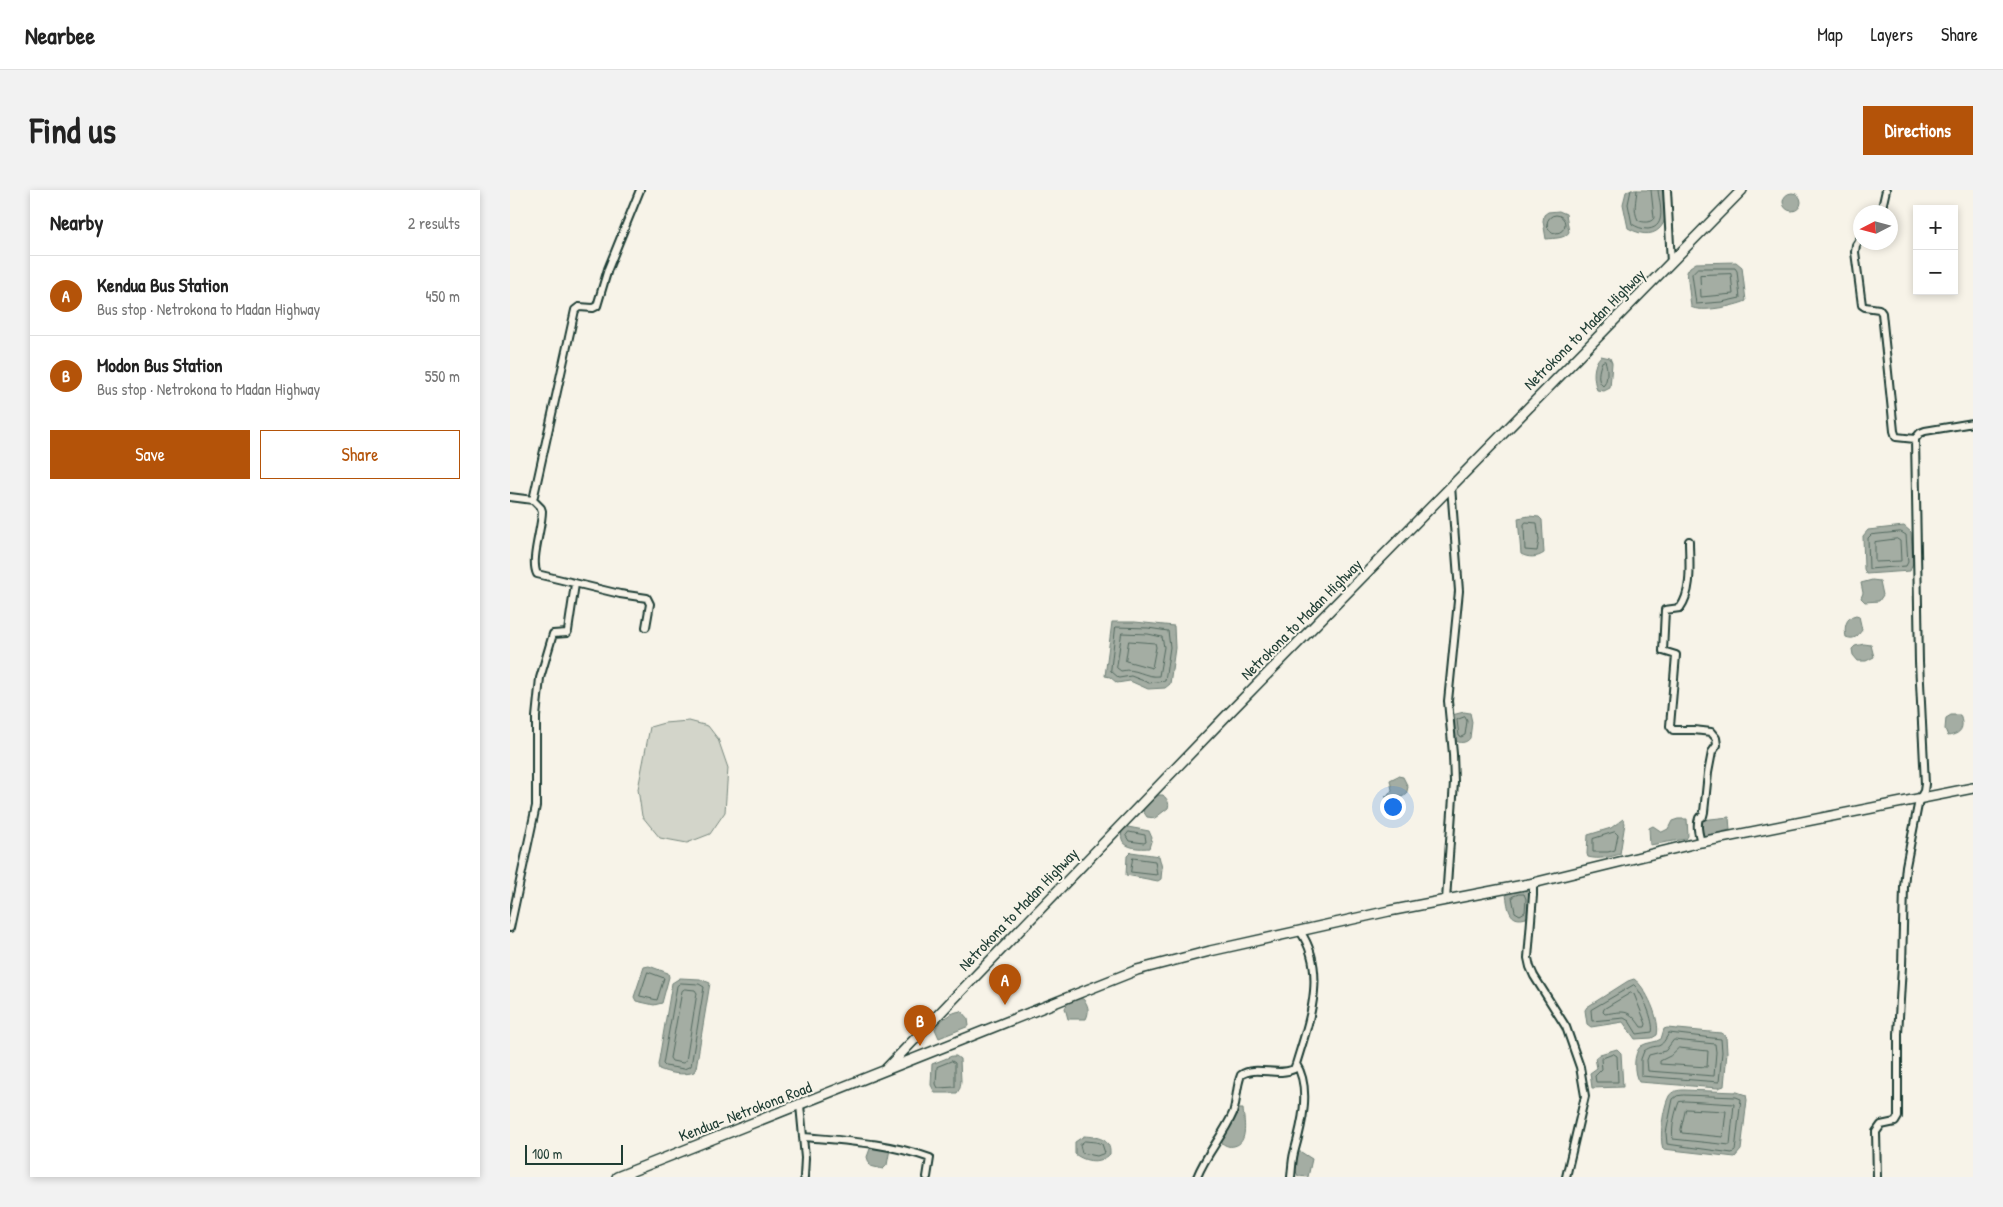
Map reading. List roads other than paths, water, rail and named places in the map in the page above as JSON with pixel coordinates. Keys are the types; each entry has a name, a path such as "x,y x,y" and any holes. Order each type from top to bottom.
{"main road":[{"name":"Netrokona to Madan Highway","path":"884,1072 1451,486 1742,190"},
{"name":"Kendua- Netrokona Road","path":"617,1177 884,1072 1087,988 1137,970 1300,931 1529,884 1701,842 1973,788"}],"street":[{"path":"533,500 575,310 579,307 593,308 597,306 608,269 640,190"},
{"path":"1667,190 1671,263"},
{"path":"1883,205 1886,190"},
{"path":"1855,250 1862,304 1865,307 1880,309 1882,312 1896,437 1915,439"},
{"path":"1877,1177 1876,1132 1881,1125 1895,1122 1898,1117 1898,1034 1904,887 1906,866 1919,800 1923,795 1926,784 1919,662 1915,439 1920,433 1926,431 1973,423"},
{"path":"1446,900 1454,782 1448,701 1458,591 1451,486"},
{"path":"510,497 533,500 542,510 535,572 540,576 620,594 647,598 650,604 646,627"},
{"path":"1688,541 1689,575 1686,600 1680,608 1665,610 1663,651 1676,654 1670,726 1673,730 1710,732 1716,738 1717,745 1712,752 1708,773 1704,812 1698,821 1698,834 1701,842"},
{"path":"510,928 536,806 536,718 540,678 553,634 567,633 568,631 575,584"},
{"path":"1529,884 1533,887 1528,958 1530,967 1566,1027 1580,1068 1585,1096 1566,1177"},
{"path":"1197,1177 1206,1156 1220,1137 1234,1110 1241,1075 1246,1072 1287,1072 1294,1069 1314,995 1313,958 1300,931"},
{"path":"1291,1177 1304,1108 1303,1081 1301,1072 1296,1064"},
{"path":"800,1105 804,1137 804,1177"},
{"path":"804,1137 868,1143 906,1149 930,1158 927,1177"}],"water":[{"path":"1629,190 1662,190 1665,200 1665,219 1662,226 1656,231 1648,234 1639,233 1628,228 1623,204 1626,192"},
{"path":"1788,193 1796,193 1801,198 1799,209 1788,211 1783,206 1783,198"},
{"path":"1559,211 1566,214 1569,232 1562,237 1546,239 1544,215 1548,212"},
{"path":"1736,262 1742,267 1746,301 1726,307 1710,309 1691,307 1687,272 1690,267 1696,263"},
{"path":"1601,356 1610,358 1612,363 1610,388 1604,391 1597,390 1594,377 1596,364"},
{"path":"1539,517 1542,520 1544,553 1535,557 1521,554 1518,518"},
{"path":"1904,526 1911,532 1913,563 1910,571 1866,574 1864,569 1863,536 1868,530"},
{"path":"1872,580 1880,581 1883,595 1879,601 1865,602 1861,598 1863,593 1861,583"},
{"path":"1856,615 1859,616 1862,630 1855,637 1846,637 1845,627 1847,621"},
{"path":"1112,622 1174,626 1175,648 1170,684 1165,688 1148,689 1130,681 1117,683 1110,677 1105,676"},
{"path":"1871,645 1874,657 1866,661 1858,661 1853,655 1852,649 1855,646"},
{"path":"1464,712 1470,713 1472,722 1470,738 1465,742 1461,742 1455,740 1452,715"},
{"path":"1951,715 1960,715 1962,727 1956,734 1948,736 1945,729 1946,718"},
{"path":"1398,776 1403,777 1408,787 1406,795 1401,797 1385,797 1392,790 1390,780"},
{"path":"1159,795 1163,795 1167,800 1168,808 1155,818 1147,817 1143,811 1144,805"},
{"path":"1729,817 1730,830 1700,835 1701,820"},
{"path":"1623,819 1625,823 1620,854 1600,858 1588,857 1588,835 1611,828"},
{"path":"1687,819 1688,836 1686,839 1650,845 1649,828 1653,826 1662,832 1668,829 1672,821"},
{"path":"1128,827 1149,831 1152,838 1149,848 1134,848 1125,844 1121,837 1122,831"},
{"path":"1131,852 1159,856 1162,868 1161,879 1158,881 1126,875 1127,856"},
{"path":"1528,889 1531,900 1530,911 1526,918 1516,918 1510,913 1506,894 1510,891"},
{"path":"649,966 668,973 669,977 662,1003 654,1005 636,1001 634,997 644,967"},
{"path":"680,978 700,979 710,983 696,1068 694,1072 686,1074 659,1069 658,1065 672,983"},
{"path":"1634,979 1639,983 1652,1005 1657,1021 1657,1035 1652,1038 1635,1039 1623,1022 1591,1027 1587,1024 1585,1010 1587,1007"},
{"path":"1075,998 1083,999 1086,1003 1088,1010 1086,1019 1068,1019 1065,1008 1069,1001"},
{"path":"961,1011 968,1019 969,1026 939,1038 935,1029 937,1026 950,1015"},
{"path":"1664,1029 1721,1033 1726,1037 1727,1052 1724,1086 1718,1088 1639,1082 1635,1064 1638,1049 1643,1045 1661,1039"},
{"path":"1617,1049 1621,1053 1623,1087 1592,1088 1590,1073 1597,1068 1595,1058 1600,1054"},
{"path":"952,1056 960,1059 960,1088 957,1093 935,1093 931,1085 932,1064"},
{"path":"1684,1090 1737,1092 1746,1095 1741,1150 1735,1157 1663,1149 1663,1115 1667,1101 1672,1093"},
{"path":"1238,1109 1243,1109 1244,1136 1239,1144 1228,1146 1222,1143 1221,1140"},
{"path":"1084,1136 1102,1139 1108,1145 1110,1154 1098,1161 1079,1157 1075,1154 1075,1142"},
{"path":"871,1146 890,1149 887,1165 883,1169 870,1166 867,1157"},
{"path":"1297,1152 1301,1152 1312,1159 1308,1177 1298,1176 1295,1169"}],"place":[{"name":"Kendua Bus Station","path":"1005,1005"},
{"name":"Modon Bus Station","path":"920,1046"}]}
